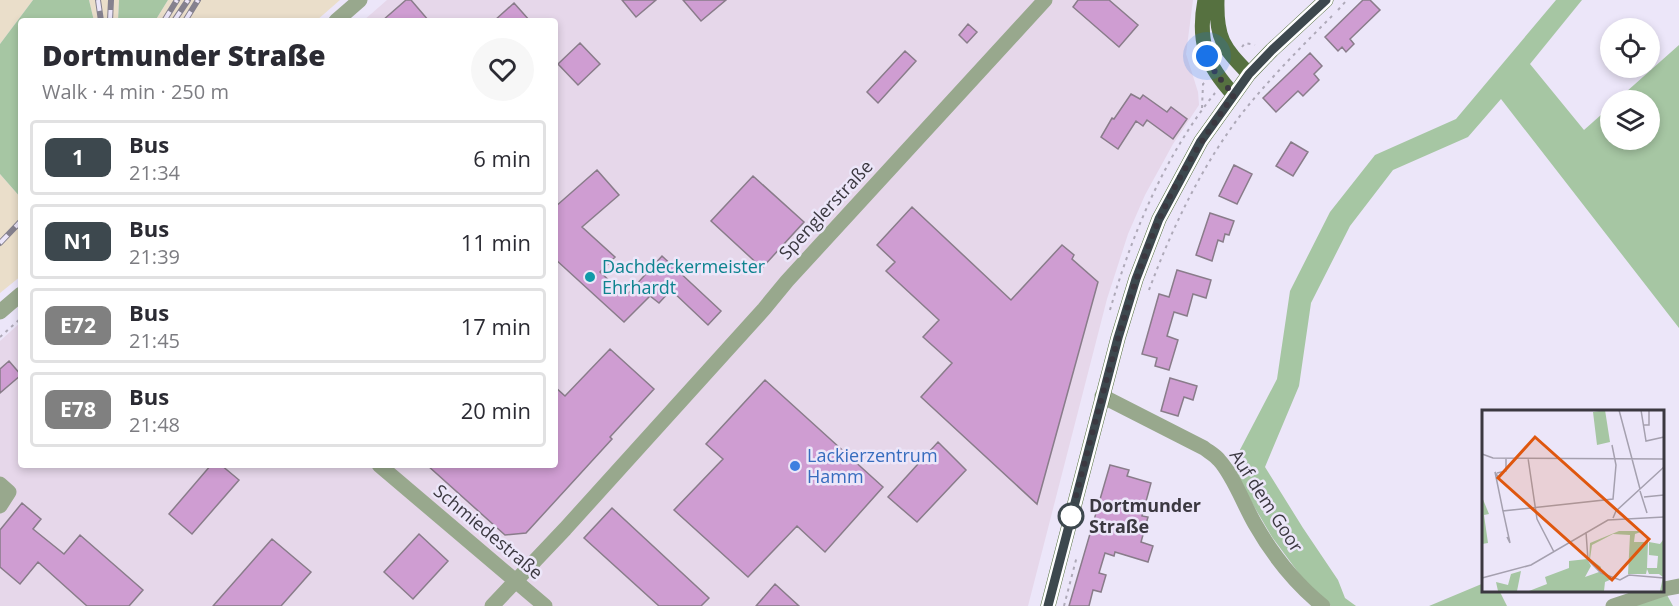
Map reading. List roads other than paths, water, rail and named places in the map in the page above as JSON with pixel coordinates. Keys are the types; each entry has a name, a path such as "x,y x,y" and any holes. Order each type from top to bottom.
{"main road":[{"path":"1205,0 1202,13 1203,41 1207,56 1216,74 1234,95"},
{"path":"1217,0 1216,19 1221,40 1233,58 1249,74"},
{"path":"1048,606 1102,396 1136,279 1159,219 1201,141 1249,74 1326,0"}],"street":[{"path":"339,18 360,0"},
{"name":"Spenglerstraße","path":"492,606 565,529 787,281 1046,0"},
{"path":"0,312 18,297"},
{"name":"Auf dem Goor","path":"1102,396 1204,448 1219,459 1270,548 1301,585 1323,606"},
{"name":"Schmiedestraße","path":"383,468 545,606"},
{"path":"0,484 9,492 0,506"},
{"path":"1664,589 1679,586"},
{"path":"1613,606 1658,591"}],"railway":[{"path":"98,0 101,18"},
{"path":"110,18 111,0"},
{"path":"166,18 177,0"},
{"path":"176,18 188,0"},
{"path":"187,18 198,0"},
{"path":"0,243 18,224"}],"place":[{"name":"Dachdeckermeister Ehrhardt","path":"590,277"},
{"name":"Lackierzentrum Hamm","path":"795,466"},
{"name":"Dortmunder Straße","path":"1071,516"}]}
